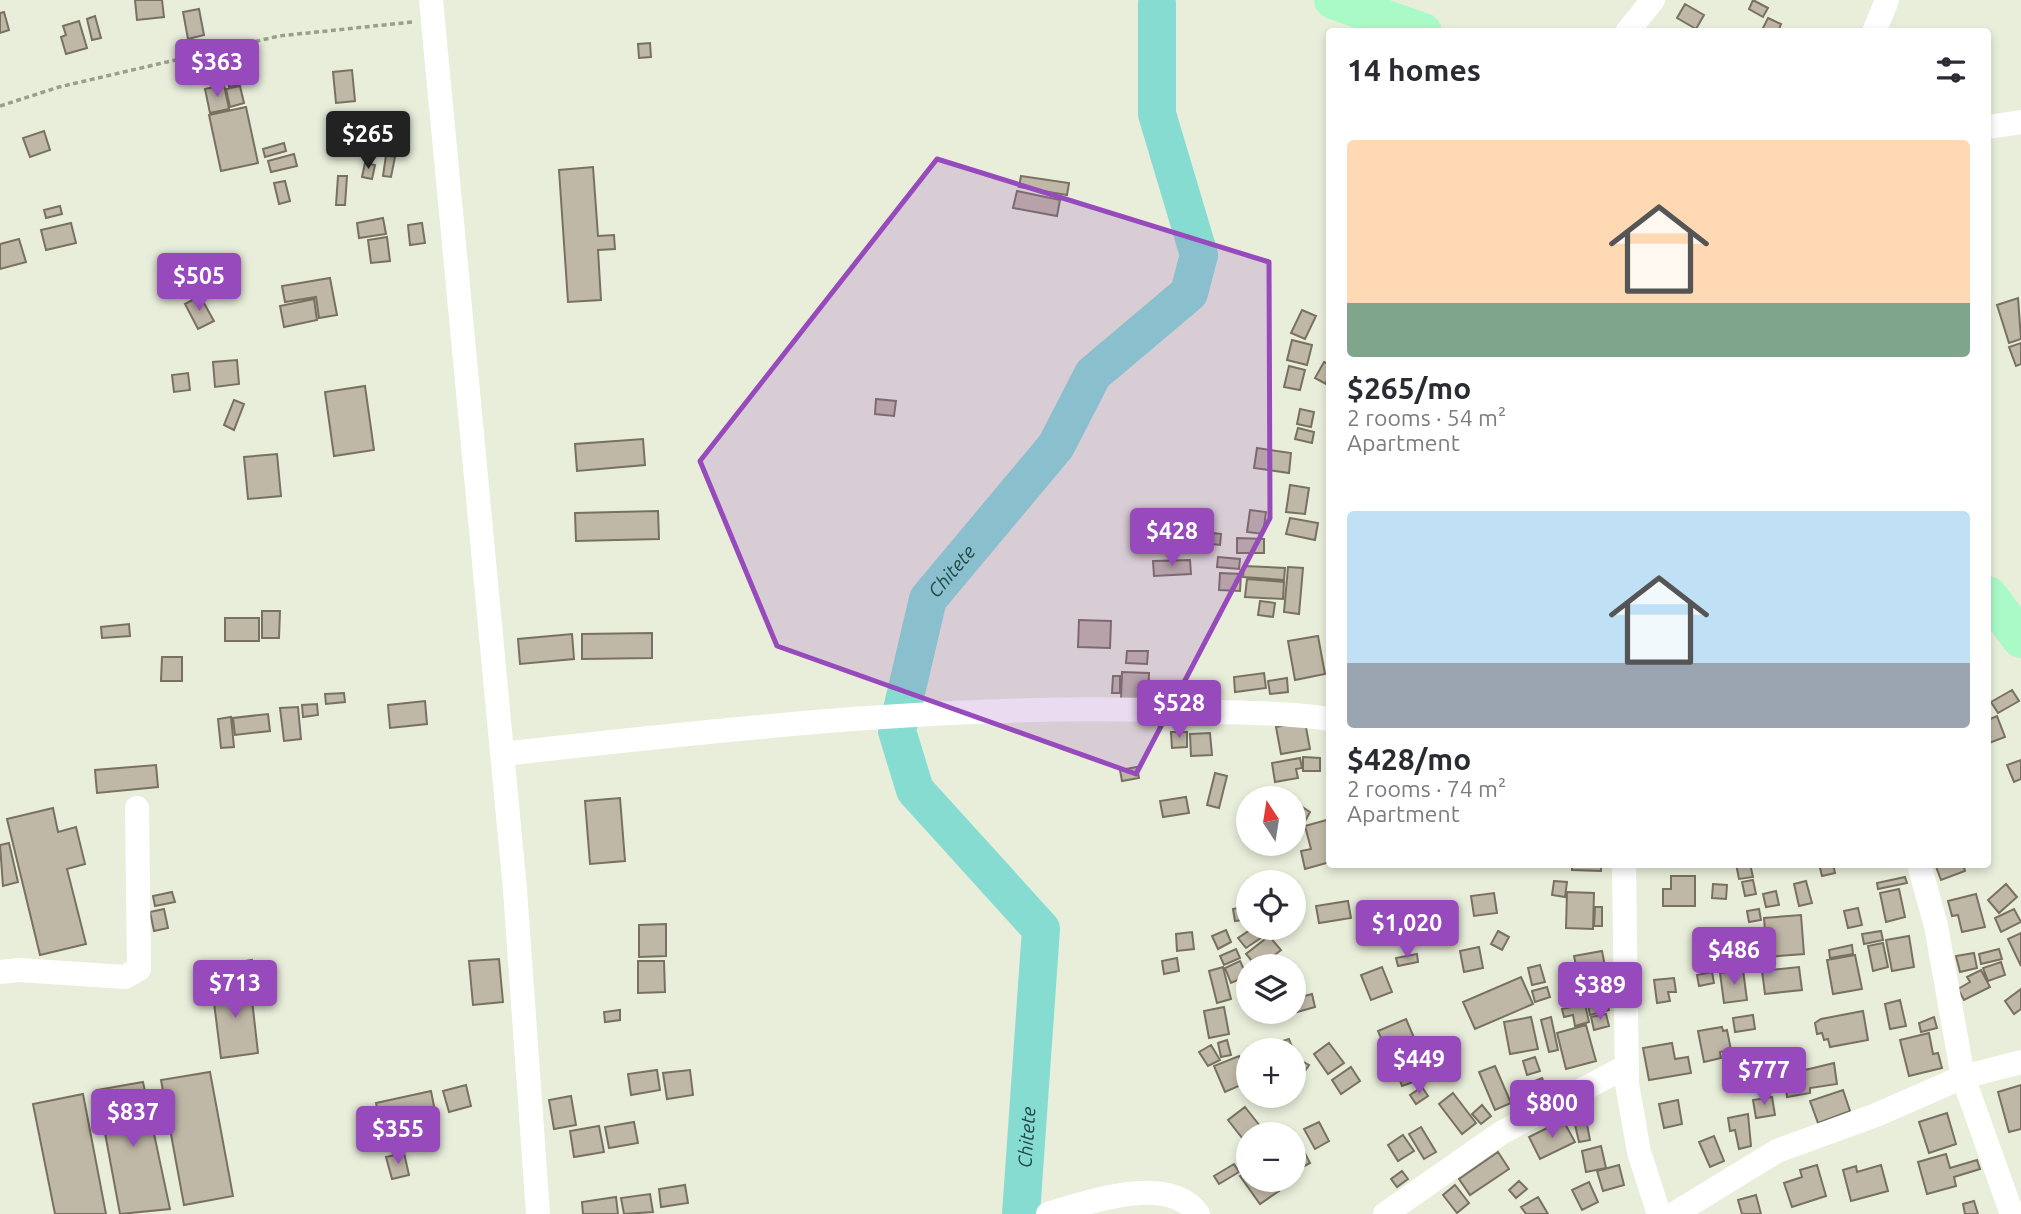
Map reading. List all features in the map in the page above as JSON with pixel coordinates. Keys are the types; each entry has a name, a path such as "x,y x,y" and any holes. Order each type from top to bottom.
{"main road":[{"path":"1333,0 1412,28"},
{"path":"1991,599 2021,639"}],"street":[{"path":"1630,28 1653,0"},
{"path":"1876,28 1887,0"},
{"path":"432,10 502,754 538,1214"},
{"path":"1991,127 2021,122"},
{"path":"502,754 713,731 977,710 1145,710 1326,719"},
{"path":"0,972 19,970 125,977 139,969 136,808"},
{"path":"1625,868 1627,1066 1639,1152 1659,1214"},
{"path":"1920,868 1936,926 1963,1077 2012,1214"},
{"path":"1674,1214 1777,1151 1876,1115 1963,1077 2021,1062"},
{"path":"1385,1214 1500,1133 1627,1066"},
{"path":"1048,1214 1090,1201 1148,1192 1182,1198 1198,1214"}],"path":[{"path":"0,106 59,87 279,36 432,10"}],"highlighted area":[{"path":"937,159 1269,262 1270,518 1136,774 777,646 700,461"}],"building":[{"path":"135,0 162,0 164,17 137,20"},
{"path":"1753,0 1768,8 1763,17 1749,9"},
{"path":"1685,4 1704,15 1697,28 1677,18"},
{"path":"199,9 204,35 188,39 183,12"},
{"path":"4,12 9,30 0,33 0,13"},
{"path":"95,16 101,38 92,40 87,19"},
{"path":"1768,18 1781,24 1780,28 1763,28"},
{"path":"79,21 87,48 66,54 61,37 66,35 63,26"},
{"path":"650,43 651,57 639,58 638,44"},
{"path":"242,60 247,83 229,87 224,64"},
{"path":"352,70 355,101 336,103 333,72"},
{"path":"224,85 229,109 210,113 205,89"},
{"path":"240,86 244,103 230,107 226,89"},
{"path":"246,107 258,163 221,171 209,115"},
{"path":"44,131 50,150 30,157 23,138"},
{"path":"284,143 286,151 265,157 263,149"},
{"path":"294,154 297,166 271,172 268,161"},
{"path":"386,155 395,157 391,177 383,176"},
{"path":"365,163 375,165 372,179 362,177"},
{"path":"593,167 598,236 614,235 615,249 598,250 601,300 568,302 559,170"},
{"path":"338,176 347,176 345,205 336,205"},
{"path":"1021,176 1069,183 1067,195 1019,187"},
{"path":"285,181 290,201 279,204 274,183"},
{"path":"1017,191 1060,200 1057,216 1013,208"},
{"path":"60,206 62,214 46,218 44,210"},
{"path":"383,218 386,234 359,238 357,223"},
{"path":"71,223 76,243 46,250 41,230"},
{"path":"422,223 425,243 410,245 408,225"},
{"path":"387,237 390,261 371,263 368,240"},
{"path":"19,239 26,262 0,269 0,244"},
{"path":"330,278 337,315 319,318 316,297 285,302 282,286"},
{"path":"200,296 214,321 198,329 185,304"},
{"path":"2018,298 2021,339 2009,343 1997,305"},
{"path":"314,299 317,320 284,327 280,306"},
{"path":"1302,310 1316,316 1305,339 1291,333"},
{"path":"1292,340 1312,345 1307,365 1287,360"},
{"path":"2021,343 2021,364 2016,366 2009,347"},
{"path":"237,360 239,384 215,387 213,362"},
{"path":"1324,362 1326,363 1326,384 1315,378"},
{"path":"1289,366 1305,370 1300,390 1284,387"},
{"path":"188,373 190,390 174,392 172,375"},
{"path":"365,386 374,450 334,456 325,392"},
{"path":"876,399 896,401 894,416 875,414"},
{"path":"234,400 244,404 234,430 224,425"},
{"path":"1300,409 1314,412 1311,427 1297,424"},
{"path":"1298,428 1314,432 1312,443 1295,439"},
{"path":"643,439 645,465 577,471 575,444"},
{"path":"1257,448 1291,453 1289,473 1254,468"},
{"path":"277,454 281,496 248,499 244,457"},
{"path":"1290,485 1309,488 1305,514 1286,512"},
{"path":"1250,510 1266,512 1263,534 1247,532"},
{"path":"658,511 659,539 576,541 575,513"},
{"path":"1290,518 1318,523 1315,540 1286,534"},
{"path":"1193,531 1221,534 1220,545 1192,542"},
{"path":"1237,538 1264,539 1264,553 1237,553"},
{"path":"1218,557 1240,559 1239,569 1217,567"},
{"path":"1190,560 1191,574 1154,576 1153,561"},
{"path":"1244,566 1285,568 1284,580 1243,577"},
{"path":"1288,567 1303,568 1299,614 1284,612"},
{"path":"1220,573 1241,574 1240,591 1219,590"},
{"path":"1247,579 1284,582 1283,599 1245,597"},
{"path":"1260,601 1275,603 1273,617 1258,615"},
{"path":"262,611 280,611 279,638 262,638"},
{"path":"225,618 259,618 259,641 225,641"},
{"path":"1079,620 1111,621 1110,648 1078,647"},
{"path":"129,624 130,636 102,638 101,627"},
{"path":"652,633 652,658 582,659 582,634"},
{"path":"572,634 574,659 520,664 518,639"},
{"path":"1318,636 1325,674 1295,680 1288,641"},
{"path":"1127,651 1148,651 1147,664 1126,663"},
{"path":"162,657 182,657 182,681 161,681"},
{"path":"1122,672 1149,673 1148,701 1121,700"},
{"path":"1264,673 1266,688 1235,692 1234,677"},
{"path":"1113,676 1120,676 1120,693 1112,693"},
{"path":"1287,678 1288,692 1270,694 1268,681"},
{"path":"2012,690 2019,701 1998,713 1991,702"},
{"path":"344,693 345,702 326,704 325,694"},
{"path":"425,701 427,724 390,728 388,705"},
{"path":"317,704 318,715 303,717 302,705"},
{"path":"298,707 301,739 284,741 280,708"},
{"path":"268,714 270,731 235,735 233,718"},
{"path":"1997,716 2005,737 1991,742 1991,719"},
{"path":"231,717 234,747 221,748 218,719"},
{"path":"1305,722 1310,749 1281,754 1276,727"},
{"path":"1171,732 1187,732 1187,747 1172,748"},
{"path":"1210,733 1212,755 1191,756 1190,734"},
{"path":"1303,757 1320,758 1320,771 1303,771"},
{"path":"1300,758 1302,768 1296,769 1298,778 1275,782 1272,763"},
{"path":"2021,760 2021,779 2014,782 2007,765"},
{"path":"156,765 158,787 97,793 95,770"},
{"path":"1137,767 1139,778 1122,781 1120,770"},
{"path":"1215,773 1227,776 1219,808 1207,805"},
{"path":"1186,797 1189,813 1163,817 1160,801"},
{"path":"620,798 625,861 590,864 585,801"},
{"path":"53,808 58,832 76,827 85,864 67,869 86,944 40,955 7,819"},
{"path":"1326,820 1326,863 1305,869 1302,856 1306,856 1306,850 1311,849 1306,826"},
{"path":"9,843 18,882 3,886 0,845"},
{"path":"1572,868 1601,868 1601,871"},
{"path":"1737,868 1751,868 1753,877 1739,879"},
{"path":"1820,868 1834,868 1835,873 1822,876"},
{"path":"1936,868 1964,868 1965,871 1941,880"},
{"path":"1671,876 1695,876 1695,906 1663,906 1663,889 1671,889"},
{"path":"1905,877 1907,883 1878,889 1877,883"},
{"path":"1753,880 1756,894 1745,896 1742,882"},
{"path":"1554,881 1567,882 1565,897 1552,895"},
{"path":"1806,881 1812,903 1799,906 1794,884"},
{"path":"1713,884 1727,885 1726,899 1712,898"},
{"path":"2006,884 2017,897 1999,913 1988,900"},
{"path":"1899,889 1905,917 1886,922 1880,893"},
{"path":"1776,891 1779,905 1766,907 1763,894"},
{"path":"172,892 175,902 155,906 153,896"},
{"path":"1567,892 1594,893 1593,929 1566,928"},
{"path":"1494,893 1497,913 1474,916 1471,896"},
{"path":"1976,894 1985,927 1962,932 1958,915 1952,916 1948,901"},
{"path":"1348,901 1351,918 1319,923 1316,906"},
{"path":"1595,907 1602,907 1602,926 1594,926"},
{"path":"1858,908 1862,925 1848,928 1844,911"},
{"path":"164,909 168,928 154,931 150,912"},
{"path":"1759,909 1761,920 1749,922 1747,911"},
{"path":"2014,909 2021,922 2001,932 1995,918"},
{"path":"1801,915 1804,954 1767,957 1764,918"},
{"path":"666,924 666,956 639,957 639,925"},
{"path":"1226,930 1231,942 1218,949 1212,936"},
{"path":"1498,931 1509,937 1502,950 1491,944"},
{"path":"1881,931 1883,940 1864,944 1862,934"},
{"path":"1192,932 1194,949 1177,951 1176,934"},
{"path":"2021,933 2021,966 2008,939"},
{"path":"1909,936 1914,967 1892,971 1886,940"},
{"path":"1757,938 1760,956 1749,958 1745,940"},
{"path":"1240,940 1258,940 1246,948"},
{"path":"1264,940 1272,940 1281,950 1276,954 1246,954"},
{"path":"1883,943 1888,967 1873,971 1868,946"},
{"path":"1852,945 1853,954 1830,958 1829,950"},
{"path":"1479,947 1483,968 1464,972 1460,951"},
{"path":"1236,949 1238,954 1236,960 1224,965 1220,956"},
{"path":"1999,949 2002,959 1981,964 1979,954"},
{"path":"1602,951 1605,966 1577,970 1574,956"},
{"path":"1974,953 1977,968 1960,972 1956,956"},
{"path":"1417,954 1418,962 1398,966 1396,958"},
{"path":"1855,955 1862,989 1833,994 1827,960"},
{"path":"1177,958 1179,971 1164,974 1162,961"},
{"path":"499,959 503,1002 473,1005 469,961"},
{"path":"252,960 253,975 234,978 232,963"},
{"path":"638,961 664,961 665,992 638,993"},
{"path":"2001,962 2005,975 1988,981 1983,968"},
{"path":"1236,963 1236,981 1231,983 1225,968"},
{"path":"1540,965 1545,982 1532,985 1528,968"},
{"path":"1223,967 1231,999 1217,1003 1209,971"},
{"path":"1382,967 1392,992 1371,1000 1361,975"},
{"path":"1799,967 1802,990 1765,994 1762,971"},
{"path":"1743,970 1747,1000 1724,1003 1720,973"},
{"path":"1981,970 1990,987 1964,1000 1958,989 1970,982 1967,977"},
{"path":"1712,972 1714,983 1699,986 1697,975"},
{"path":"1521,977 1533,1004 1475,1029 1463,1002"},
{"path":"1674,978 1676,992 1668,992 1670,1001 1657,1003 1654,980"},
{"path":"1600,981 1602,991 1567,997 1565,987"},
{"path":"250,982 258,1053 221,1058 212,987"},
{"path":"1547,987 1550,997 1535,1002 1532,991"},
{"path":"2021,989 2021,1009 2014,1014 2005,1001"},
{"path":"1312,994 1315,1007 1306,1010 1306,996"},
{"path":"1900,1000 1906,1026 1890,1029 1885,1004"},
{"path":"1606,1001 1609,1010 1590,1015 1588,1005"},
{"path":"1585,1004 1589,1022 1575,1026 1573,1015 1564,1017 1562,1009"},
{"path":"1224,1007 1229,1034 1209,1038 1204,1011"},
{"path":"620,1010 620,1020 605,1022 604,1012"},
{"path":"1863,1011 1868,1040 1830,1047 1828,1039 1824,1040 1822,1033 1817,1034 1815,1023 1821,1019"},
{"path":"1606,1014 1609,1026 1594,1030 1591,1017"},
{"path":"1753,1015 1755,1029 1735,1032 1733,1018"},
{"path":"1531,1017 1538,1049 1510,1054 1504,1022"},
{"path":"1551,1017 1558,1050 1549,1052 1541,1020"},
{"path":"1934,1017 1937,1028 1921,1032 1919,1023"},
{"path":"1406,1019 1424,1061 1396,1073 1378,1031"},
{"path":"1586,1025 1596,1061 1566,1069 1557,1033"},
{"path":"1722,1027 1723,1031 1727,1030 1731,1050 1720,1052 1721,1058 1704,1062 1698,1031"},
{"path":"1929,1033 1933,1054 1938,1053 1942,1068 1909,1076 1900,1040"},
{"path":"1227,1040 1231,1055 1221,1057 1218,1043"},
{"path":"1329,1043 1344,1063 1328,1074 1314,1054"},
{"path":"1672,1043 1675,1059 1688,1057 1691,1073 1649,1080 1643,1048"},
{"path":"1211,1045 1220,1060 1208,1066 1199,1052"},
{"path":"1449,1054 1455,1074 1435,1080 1429,1059"},
{"path":"1236,1057 1236,1087 1225,1092 1214,1066"},
{"path":"1535,1057 1540,1071 1527,1075 1523,1061"},
{"path":"1834,1063 1837,1084 1810,1088 1810,1093 1787,1097 1784,1075"},
{"path":"1495,1066 1511,1103 1495,1110 1479,1072"},
{"path":"1351,1067 1360,1081 1341,1094 1332,1080"},
{"path":"1421,1067 1425,1078 1402,1086 1398,1075"},
{"path":"657,1070 660,1090 631,1095 628,1074"},
{"path":"690,1070 693,1095 667,1099 663,1073"},
{"path":"210,1072 233,1196 184,1205 161,1080"},
{"path":"1542,1078 1547,1090 1532,1096 1527,1084"},
{"path":"143,1082 170,1209 120,1214 97,1090"},
{"path":"466,1085 471,1106 449,1112 443,1091"},
{"path":"2021,1085 2021,1129 2009,1132 1998,1092"},
{"path":"1422,1087 1428,1096 1416,1104 1410,1095"},
{"path":"1843,1090 1850,1111 1818,1123 1810,1101"},
{"path":"431,1091 436,1116 381,1127 376,1103"},
{"path":"1453,1093 1476,1123 1462,1134 1439,1104"},
{"path":"83,1094 106,1214 55,1214 33,1104"},
{"path":"571,1096 576,1125 554,1129 549,1100"},
{"path":"1772,1097 1775,1115 1756,1118 1753,1100"},
{"path":"1678,1100 1682,1124 1664,1128 1659,1104"},
{"path":"1482,1105 1491,1116 1481,1124 1472,1114"},
{"path":"1246,1108 1257,1122 1236,1122 1236,1130 1228,1120"},
{"path":"1947,1113 1956,1144 1929,1153 1919,1122"},
{"path":"1585,1114 1590,1140 1579,1142 1573,1116"},
{"path":"1748,1114 1751,1146 1739,1149 1735,1130 1730,1131 1728,1118"},
{"path":"1563,1120 1575,1142 1540,1159 1529,1137"},
{"path":"634,1122 638,1143 609,1148 605,1127"},
{"path":"1319,1122 1329,1141 1315,1149 1306,1128"},
{"path":"599,1126 604,1152 574,1157 570,1131"},
{"path":"1421,1127 1436,1152 1424,1159 1409,1134"},
{"path":"1403,1135 1414,1151 1398,1161 1388,1145"},
{"path":"1714,1136 1724,1161 1710,1167 1699,1142"},
{"path":"1601,1146 1606,1168 1586,1172 1582,1151"},
{"path":"1498,1152 1509,1169 1470,1195 1459,1179"},
{"path":"404,1153 409,1175 392,1179 386,1157"},
{"path":"1946,1154 1950,1168 1977,1160 1980,1169 1954,1177 1956,1186 1927,1194 1918,1162"},
{"path":"1234,1164 1236,1167 1236,1174 1219,1184 1214,1176"},
{"path":"1619,1165 1624,1185 1603,1191 1597,1171"},
{"path":"1817,1165 1826,1196 1792,1207 1784,1183 1802,1177 1800,1170"},
{"path":"1881,1165 1888,1191 1851,1201 1843,1170 1856,1166 1857,1172"},
{"path":"1402,1171 1408,1179 1397,1187 1391,1179"},
{"path":"1519,1181 1527,1189 1516,1198 1509,1190"},
{"path":"1589,1182 1598,1202 1582,1210 1572,1190"},
{"path":"685,1185 688,1203 661,1207 659,1189"},
{"path":"1455,1185 1469,1203 1457,1213 1443,1195"},
{"path":"1251,1192 1278,1192 1260,1204"},
{"path":"650,1194 653,1212 624,1214 621,1198"},
{"path":"1756,1195 1761,1214 1742,1214 1738,1200"},
{"path":"616,1197 618,1214 583,1214 582,1202"},
{"path":"1538,1197 1548,1214 1526,1214 1521,1207"},
{"path":"1974,1201 1978,1214 1965,1214 1963,1204"}],"waterway":[{"name":"Chitete","path":"1021,1214 1041,929 915,790 897,731 928,599 1056,446 1093,374 1189,293 1199,255 1157,114 1157,4"}]}
